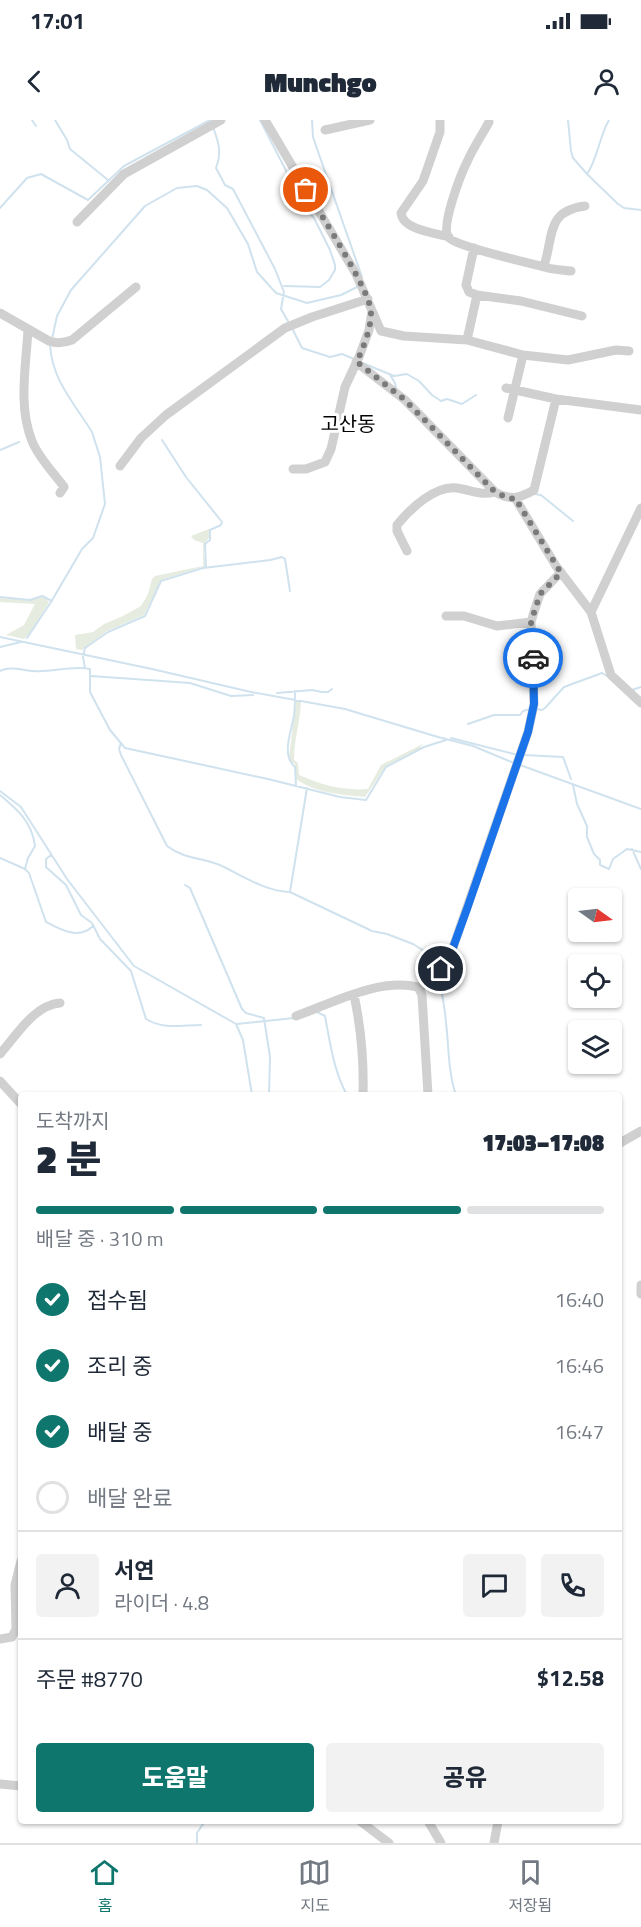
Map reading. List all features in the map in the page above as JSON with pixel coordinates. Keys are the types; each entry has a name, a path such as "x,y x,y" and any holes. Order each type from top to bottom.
{"street":[{"path":"77,222 124,174 221,120"},
{"path":"265,120 356,274 381,331 390,334 466,340 523,355 568,360 616,350 629,351"},
{"path":"325,130 370,120"},
{"path":"440,120 440,132 423,182 401,213 401,219 421,230 449,237"},
{"path":"489,122 466,164 455,194 448,219 449,237 453,241 474,248 571,271"},
{"path":"544,266 558,216 564,211 585,206"},
{"path":"474,248 466,285 469,292 582,316"},
{"path":"0,313 55,344 66,342 72,340 136,287"},
{"path":"466,340 477,295"},
{"path":"120,466 141,438 166,414 285,328 368,299"},
{"path":"293,469 306,469 325,462 345,387 369,330 372,311"},
{"path":"28,330 24,397 28,430 35,447 64,487 60,493"},
{"path":"508,418 511,389 523,355"},
{"path":"357,362 405,400 495,492 510,499 534,489 556,399"},
{"path":"511,389 556,399 641,410"},
{"path":"407,551 397,531 397,525 433,495 447,488 487,495 495,492"},
{"path":"515,498 561,573 591,612 611,675 641,703"},
{"path":"591,612 641,508"},
{"path":"419,989 441,969 450,956 528,732 534,704 531,622 540,594 561,573"},
{"path":"446,616 464,616 497,626 531,622"},
{"path":"297,1016 354,995 385,987 410,986 419,989 422,994 428,1092"},
{"path":"354,995 360,1026 363,1092"},
{"path":"0,1054 42,1009 48,1004 60,1002"},
{"path":"0,1081 18,1101"},
{"path":"622,1142 639,1136"},
{"path":"641,1286 641,1294"},
{"path":"0,1640 12,1637 16,1629 15,1585 18,1573"},
{"path":"0,1784 18,1786"},
{"path":"365,1824 389,1843"},
{"path":"429,1824 438,1842"},
{"path":"494,1843 497,1824"}],"shaded area":[{"path":"209,529 210,537 204,544 205,566 161,580 144,615 107,631 82,650 76,649 75,635 93,632 141,606 155,576 203,566 203,543 194,540 191,536"},
{"path":"40,597 49,602 32,631 24,639 6,635 24,625 35,604 0,602 0,598 30,600"},
{"path":"296,701 301,702 294,760 298,763 299,775 316,782 341,788 368,789 381,765 423,744 419,749 386,766 365,797 320,790 296,779 295,764 290,761"}],"waterway":[{"path":"32,120 36,126"},
{"path":"55,120 70,149 108,180"},
{"path":"0,208 27,178 41,174 88,200 124,166 210,120"},
{"path":"260,120 303,207 314,218 335,265 335,270 329,280 320,287 284,286"},
{"path":"312,120 313,137 362,277"},
{"path":"568,120 573,158 618,204 624,208 641,210"},
{"path":"587,174 609,120"},
{"path":"213,127 219,148 216,168 225,185 233,189 275,269 284,292 281,309 289,323"},
{"path":"52,339 57,316 71,290 145,206 177,188 197,186 207,190 227,208 248,244 257,272 276,293 307,303 341,295 357,287"},
{"path":"292,328 302,348 330,357 342,354 354,359"},
{"path":"27,638 82,549 93,538 105,504 100,457 92,432 59,380 50,345"},
{"path":"365,364 394,376 407,374 419,381 441,401 447,399 462,404 476,395"},
{"path":"390,375 396,388"},
{"path":"85,668 83,657 85,648 108,632 145,616 161,581 206,567 205,544 210,540 210,530 221,525 222,522 186,477 162,440"},
{"path":"0,450 19,442"},
{"path":"534,494 541,495 573,521"},
{"path":"203,568 282,557 285,559 290,591"},
{"path":"0,597 30,600 42,596 52,601"},
{"path":"0,637 251,692 345,709 473,746 514,763"},
{"path":"0,647 21,642"},
{"path":"0,671 90,669 90,692 110,730 125,748 340,797 366,800 386,767 424,747 446,740"},
{"path":"536,709 545,708 564,687 602,673 607,676"},
{"path":"91,676 190,683 231,696 253,695"},
{"path":"632,690 641,687"},
{"path":"277,693 312,690 328,692 332,689"},
{"path":"295,691 294,716 288,750 295,767 296,786"},
{"path":"468,724 494,715 520,715 523,711 530,709"},
{"path":"451,738 518,755"},
{"path":"121,743 119,749 121,755 167,846 182,854 217,864 264,886 289,892"},
{"path":"524,755 563,757 571,779"},
{"path":"520,765 641,809"},
{"path":"573,785 577,804 587,826 587,837 594,854 600,860 600,865 609,869 613,859 627,849 641,852"},
{"path":"307,788 290,892 372,931 413,944 426,952 436,970"},
{"path":"0,791 21,807 67,879 134,966 236,1024 243,1040 252,1092"},
{"path":"0,795 23,817 31,830 35,846 25,869"},
{"path":"632,849 641,869"},
{"path":"51,855 46,859 46,867 66,885 81,915 92,923 100,939 131,971 146,1019 166,1026 201,1025"},
{"path":"0,858 29,873 46,922 76,933 93,926"},
{"path":"185,885 190,888 242,1009 246,1013 264,1018 270,1057 269,1092"},
{"path":"439,975 455,1092"},
{"path":"317,1012 325,1016 336,1067 346,1092"},
{"path":"237,1024 294,1018"},
{"path":"197,1843 197,1833 203,1824"}],"way so far":[{"path":"306,190 356,274 372,311 369,330 357,362 405,400 495,492 510,499 515,498 561,573 540,594 531,622 533,658"}],"district":[{"name":"고산동","path":"348,424"}],"route":[{"path":"441,969 450,956 528,732 534,704 533,658"}]}
